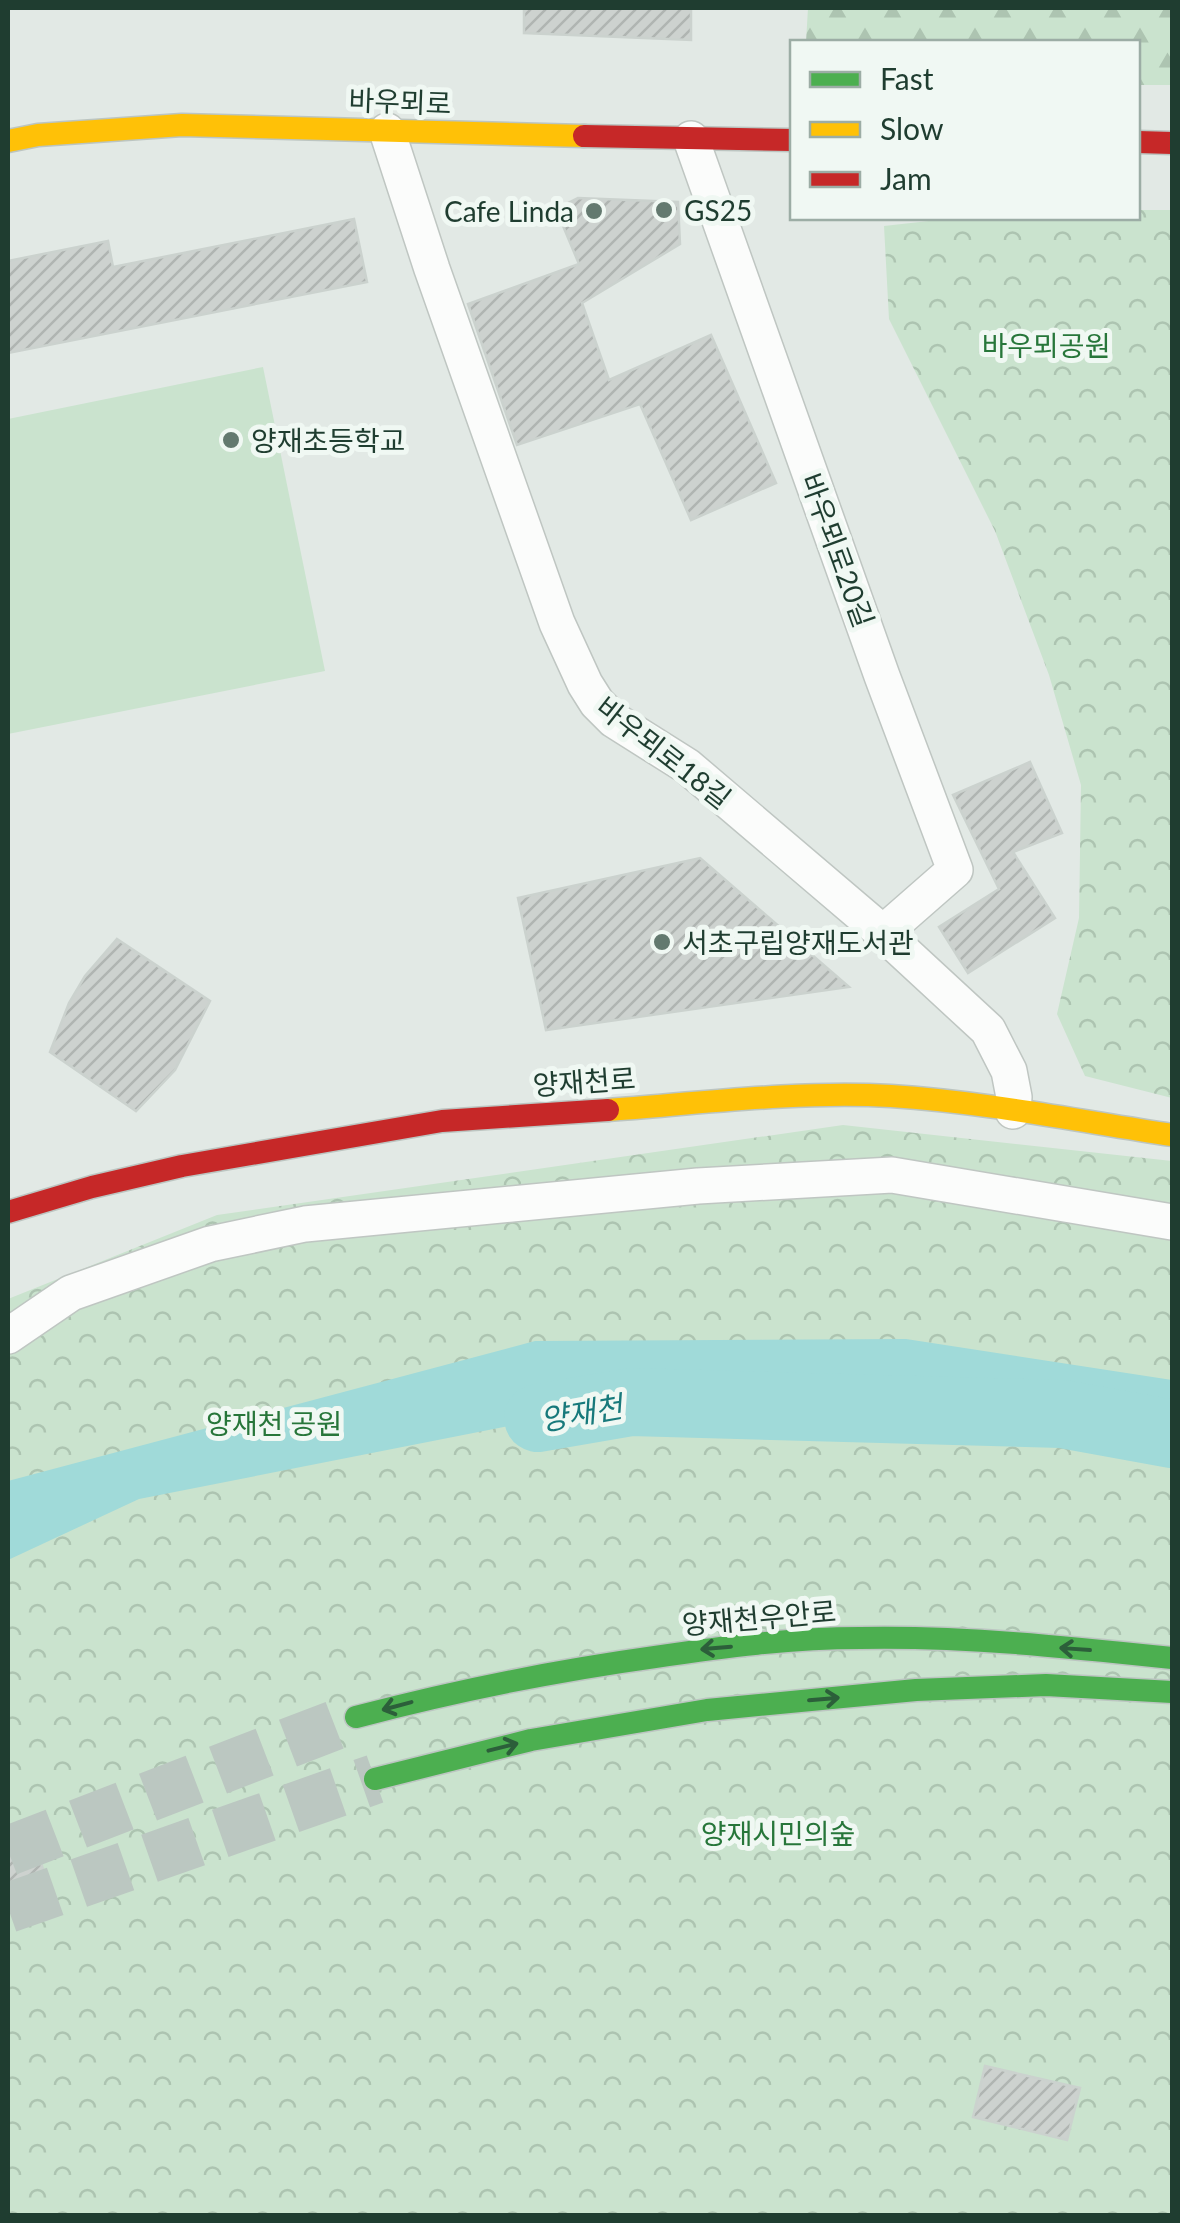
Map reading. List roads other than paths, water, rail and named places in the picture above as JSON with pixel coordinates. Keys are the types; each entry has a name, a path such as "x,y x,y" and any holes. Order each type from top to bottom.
{"street":[{"name":"바우뫼로","path":"8,141 38,134 182,125 790,140"},
{"name":"바우뫼로18길","path":"387,130 558,624 597,704 614,720 686,766 883,933 988,1030 1009,1071 1013,1111"},
{"name":"바우뫼로20길","path":"691,139 956,870 883,933"},
{"path":"1140,142 1172,143"},
{"name":"양재천로","path":"8,1212 182,1166 442,1121 806,1096 888,1096 952,1102 1172,1135"},
{"path":"8,1336 70,1292 210,1244 306,1224 698,1186 892,1175 1172,1222"},
{"name":"양재천우안로","path":"356,1717 434,1696 545,1674 696,1650 816,1639 947,1640 1172,1658"},
{"path":"375,1779 532,1740 706,1710 916,1690 1046,1684 1172,1692"}],"water":[{"path":"906,1339 1172,1380 1172,1442 1062,1414 631,1402 139,1499 8,1560 8,1481 535,1341"}],"waterway":[{"name":"양재천","path":"538,1418 631,1402 1062,1414 1172,1434"}],"tunnel":[{"path":"8,1851 356,1717"},
{"path":"8,1908 375,1779"}],"place":[{"name":"GS25","path":"664,210"},
{"name":"Cafe Linda","path":"594,211"},
{"name":"양재초등학교","path":"231,440"},
{"name":"서초구립양재도서관","path":"662,942"}],"park label":[{"name":"바우뫼공원","path":"1046,345"},
{"name":"양재천 공원","path":"274,1423"},
{"name":"양재시민의숲","path":"778,1833"}]}
